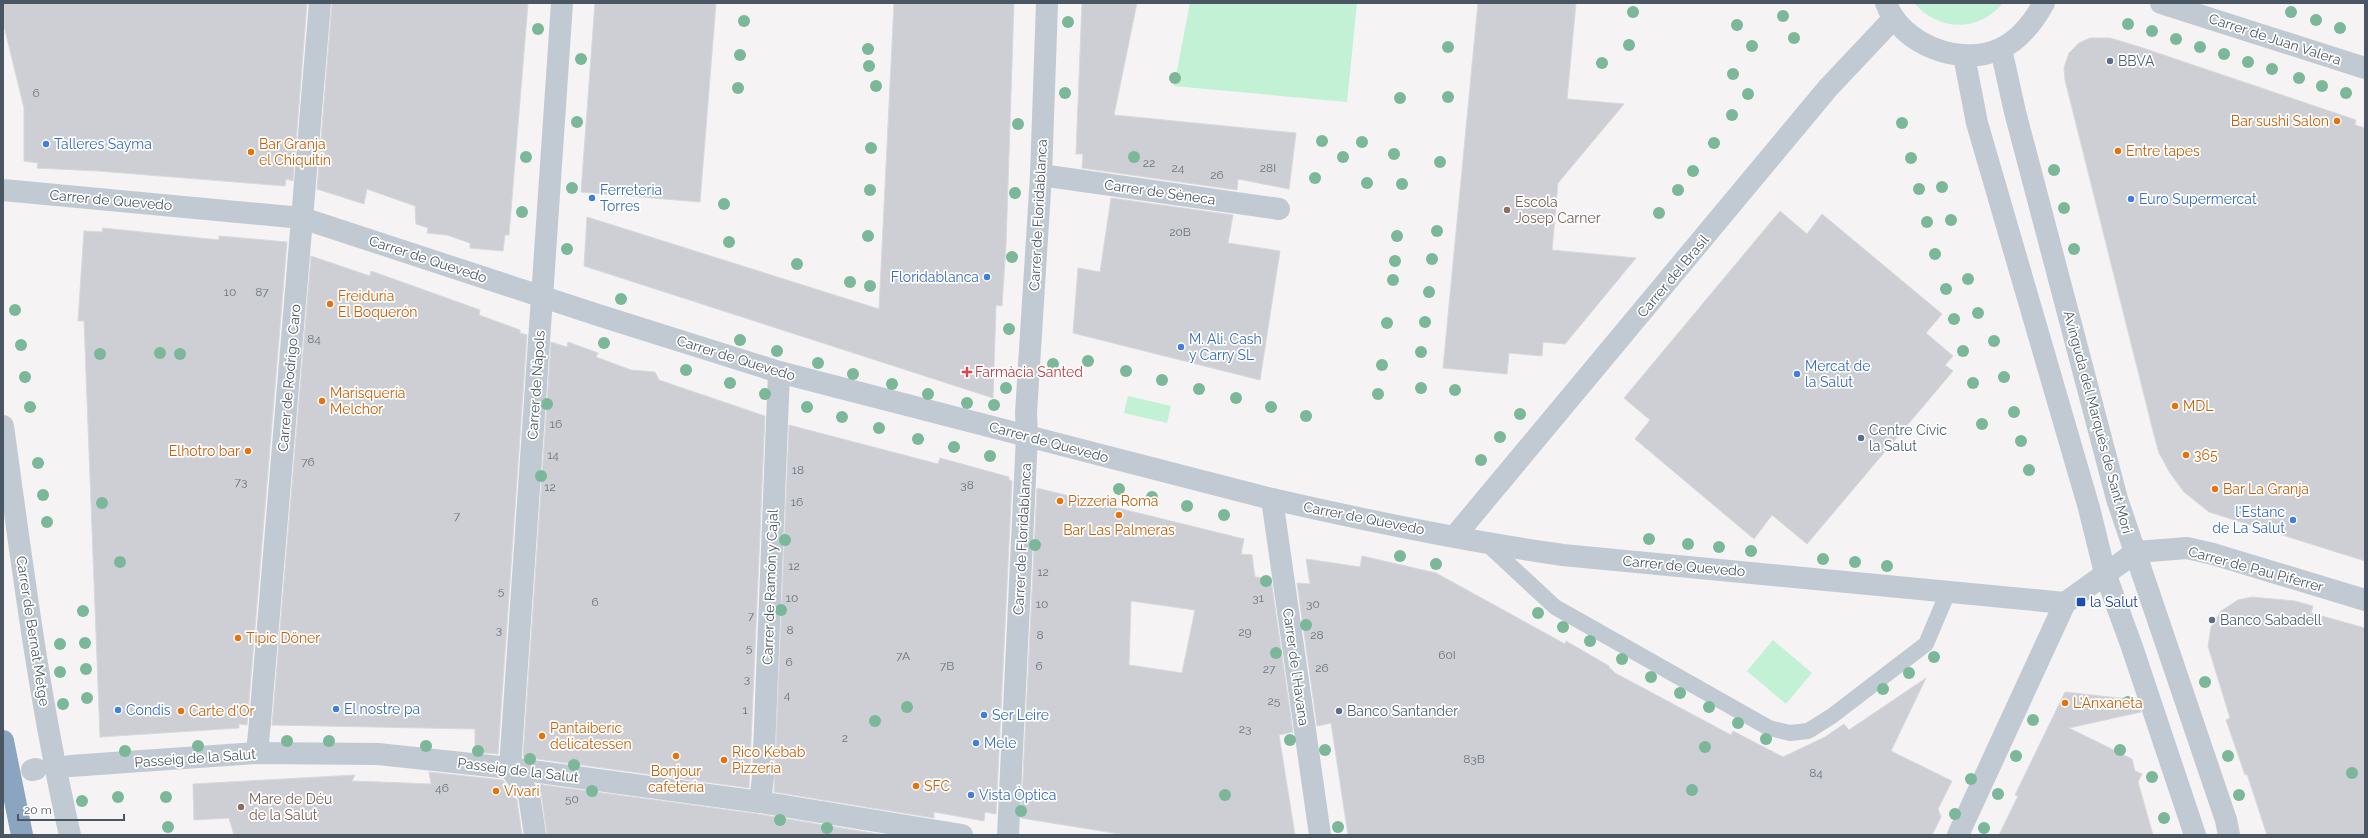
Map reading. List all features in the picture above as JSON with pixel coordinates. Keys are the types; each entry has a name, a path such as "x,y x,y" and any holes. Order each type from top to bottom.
{"highway":[{"path":"3,741 22,835"}],"street":[{"name":"Carrer de Rodrigo Caro","path":"257,753 320,3"},
{"name":"Carrer de Nàpols","path":"510,768 562,3"},
{"name":"Carrer de Floridablanca","path":"1008,835 1027,436 1026,413 1041,175 1048,3"},
{"path":"1890,11 1921,43 1947,53 1964,56 2001,49 2033,24 2044,3"},
{"name":"Carrer de Juan Valera","path":"2161,3 2365,68"},
{"name":"Carrer del Brasil","path":"1455,536 1828,88 1890,11"},
{"name":"Avinguda del Marquès de Sant Mori","path":"2001,49 2017,118 2115,491 2226,820 2229,835"},
{"path":"1964,56 1977,123 2089,508 2105,573 2135,654 2195,835"},
{"name":"Carrer de Sèneca","path":"1041,175 1279,209"},
{"name":"Carrer de Quevedo","path":"3,190 302,218 542,297 779,372 1334,514 1455,536 1486,544 1563,555 2065,603"},
{"name":"Carrer de Ramón y Cajal","path":"760,802 763,777 779,372"},
{"name":"Carrer de Bernat Metge","path":"3,426 23,574 53,759 70,835"},
{"name":"Carrer de l'Havana","path":"1272,499 1320,835"},
{"name":"Carrer de Pau Piferrer","path":"2105,573 2136,552 2187,548 2214,554 2365,600"},
{"path":"1958,835 2065,603 2105,573"},
{"name":"Passeig de la Salut","path":"70,766 257,753 378,754 510,768 760,802 933,832 962,835"},
{"path":"510,768 529,795 535,835"}],"lane":[{"path":"1486,544 1555,607 1769,728 1790,733 1808,731 1832,716 1926,644 1948,592"}],"green space":[{"path":"1190,3 1357,3 1347,102 1174,86"},
{"path":"1914,3 2003,3 1993,13 1982,19 1959,25 1935,19 1924,13"},
{"path":"1128,396 1171,406 1167,423 1124,413"},
{"path":"1773,640 1812,673 1786,704 1747,671"}],"building":[{"path":"3,3 307,3 293,181 286,179 285,186 98,171 37,168 38,163 24,161 24,108 3,22"},
{"path":"332,3 528,3 509,235 505,235 503,251 470,248 470,243 447,235 427,233 428,228 416,224 415,206 367,189 364,204 317,189"},
{"path":"595,3 716,3 700,202 581,192"},
{"path":"894,3 1014,3 1006,244 1002,306 996,305 993,398 584,266 587,217 879,309"},
{"path":"1082,3 1137,3 1114,115 1296,133 1289,189 1238,179 1237,190 1082,168 1083,154 1076,154"},
{"name":"Escola Josep Carner","path":"1478,3 1576,3 1567,99 1624,104 1558,183 1552,250 1636,258 1565,344 1543,342 1542,356 1509,353 1507,374 1443,368"},
{"path":"2090,38 2110,38 2140,47 2356,120 2355,125 2365,128 2365,561 2209,512 2184,492 2170,473 2159,453 2065,80 2064,68 2069,53 2079,43"},
{"path":"1111,198 1233,215 1228,243 1280,251 1260,380 1073,333 1078,268 1100,272"},
{"name":"Mercat de la Salut","path":"1780,211 1807,234 1822,214 1942,314 1926,333 1953,356 1945,365 1953,371 1807,544 1772,515 1754,539 1635,439 1650,420 1624,398"},
{"path":"103,228 219,240 219,236 287,242 247,725 239,724 239,728 100,737 84,321 78,321 84,231 102,232"},
{"path":"311,256 370,276 371,271 480,310 479,315 520,330 520,333 527,335 498,754 475,752 475,729 272,725"},
{"path":"551,342 567,347 568,342 598,353 596,357 631,370 655,372 659,380 765,416 749,788 523,757"},
{"path":"789,425 938,464 940,458 1009,477 1009,480 1012,481 996,814 985,812 984,821 934,812 934,818 774,792"},
{"path":"1037,488 1244,539 1241,554 1252,555 1255,577 1271,579 1293,732 1279,735 1295,835 1126,835 1021,818","holes":["1131,601 1195,610 1182,673 1129,665"]},
{"path":"1362,556 1436,573 1565,644 1566,641 1609,666 1615,673 1731,735 1733,731 1783,757 1825,737 1844,724 1849,730 1926,678 1891,751 1952,781 1938,809 1941,817 1932,835 1348,835 1331,723 1317,726 1297,583 1310,584 1306,559 1360,567"},
{"path":"2252,597 2295,601 2313,606 2311,613 2365,628 2365,835 2267,835 2247,774 2245,775 2226,720 2230,718 2208,646 2211,627 2221,611 2238,600"},
{"path":"2065,692 2137,700 2141,712 2069,728 2132,759 2135,771 2142,774 2138,782 2153,835 1999,835 2018,796 2015,795"},
{"path":"429,772 503,780 517,800 522,835 234,835 229,818 194,820 193,784 355,775 352,781 431,784"},
{"path":"537,784 758,814 884,835 547,835 541,793"}],"place":[{"name":"BBVA","path":"2110,61"},
{"name":"Bar sushi Salon","path":"2337,121"},
{"name":"Talleres Sayma","path":"46,144"},
{"name":"Entre tapes","path":"2118,151"},
{"name":"Bar Granja el Chiquitín","path":"251,152"},
{"name":"Ferreteria Torres","path":"592,198"},
{"name":"Euro Supermercat","path":"2131,199"},
{"name":"Escola Josep Carner","path":"1507,210"},
{"name":"Floridablanca","path":"987,277"},
{"name":"Freiduría El Boquerón","path":"330,304"},
{"name":"M. Ali. Cash y Carry SL","path":"1181,347"},
{"name":"Farmàcia Santed","path":"967,372"},
{"name":"Mercat de la Salut","path":"1797,374"},
{"name":"Marisquería Melchor","path":"322,401"},
{"name":"MDL","path":"2175,406"},
{"name":"Centre Cívic la Salut","path":"1861,438"},
{"name":"Elhotro bar","path":"248,451"},
{"name":"365","path":"2186,455"},
{"name":"Bar La Granja","path":"2215,489"},
{"name":"Pizzeria Roma","path":"1060,501"},
{"name":"Bar Las Palmeras","path":"1119,515"},
{"name":"l'Estanc de La Salut","path":"2293,520"},
{"name":"la Salut","path":"2081,602"},
{"name":"Banco Sabadell","path":"2212,620"},
{"name":"Tipic Döner","path":"238,638"},
{"name":"L'Anxaneta","path":"2065,703"},
{"name":"El nostre pa","path":"336,709"},
{"name":"Condis","path":"118,710"},
{"name":"Carte d'Or","path":"181,711"},
{"name":"Banco Santander","path":"1339,711"},
{"name":"Ser Leire","path":"984,715"},
{"name":"Pantaiberic delicatessen","path":"542,736"},
{"name":"Mele","path":"976,743"},
{"name":"Bonjour cafeteria","path":"676,756"},
{"name":"Rico Kebab Pizzeria","path":"724,760"},
{"name":"SFC","path":"916,786"},
{"name":"Vivari","path":"496,791"},
{"name":"Vista Òptica","path":"971,795"},
{"name":"Mare de Déu de la Salut","path":"241,807"}]}
